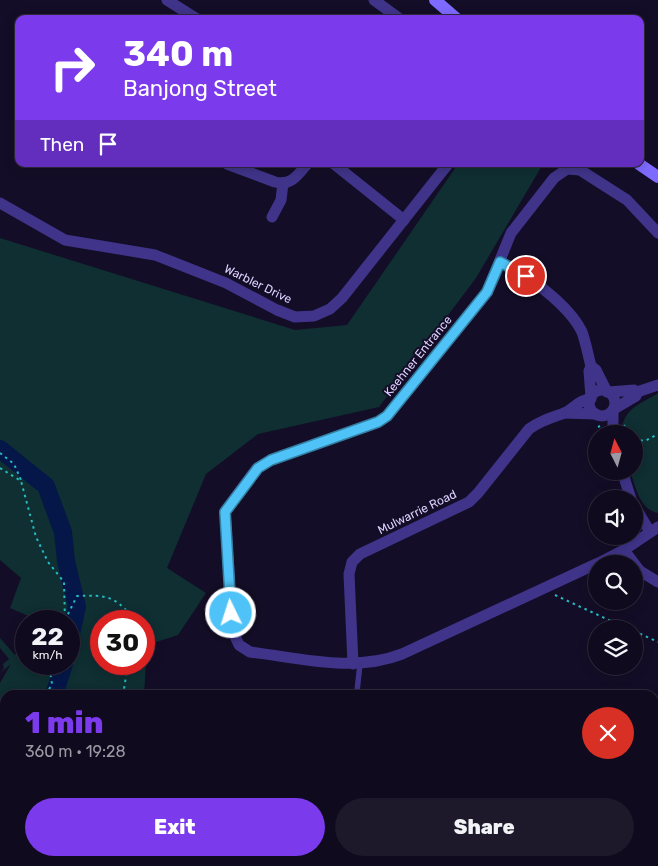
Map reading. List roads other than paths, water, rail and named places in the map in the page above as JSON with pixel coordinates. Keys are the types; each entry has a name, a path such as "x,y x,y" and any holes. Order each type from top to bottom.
{"main road":[{"path":"435,0 452,15"},
{"path":"643,167 658,177"}],"street":[{"path":"168,0 191,15"},
{"path":"374,0 395,15"},
{"path":"238,167 275,182 283,183 293,180 304,167"},
{"path":"338,167 404,220"},
{"name":"Warbler Drive","path":"0,203 65,240 155,255 226,283 277,310 295,317 314,316 330,309 342,298 446,167"},
{"name":"Keehner Entrance","path":"588,568 402,654 382,660 357,664 250,652 239,645 233,632 225,512 258,468 271,460 378,422 387,416 487,292 512,233 554,178 566,169 580,170 627,200 658,233"},
{"path":"272,217 281,200 283,183"},
{"path":"500,262 514,268 538,284 572,317 583,336 592,366 615,400 613,425"},
{"path":"592,366 589,370 591,409 600,423"},
{"path":"608,392 634,390 637,392 658,385"},
{"name":"Mulwarrie Road","path":"357,664 348,574 352,562 360,554 469,502 529,429 546,418 564,413 582,400 591,398 600,391 608,392"},
{"path":"613,410 636,396 637,392"},
{"name":"Mulwarrie Road","path":"564,413 600,423 613,410"},
{"path":"643,516 654,530"},
{"name":"Keehner Entrance","path":"614,555 654,530"},
{"path":"624,550 640,571 658,582"}],"lane":[{"path":"357,664 357,690"}],"waterway":[{"path":"0,449 46,486 63,532 66,561 76,610"},
{"path":"56,690 60,675"}]}
